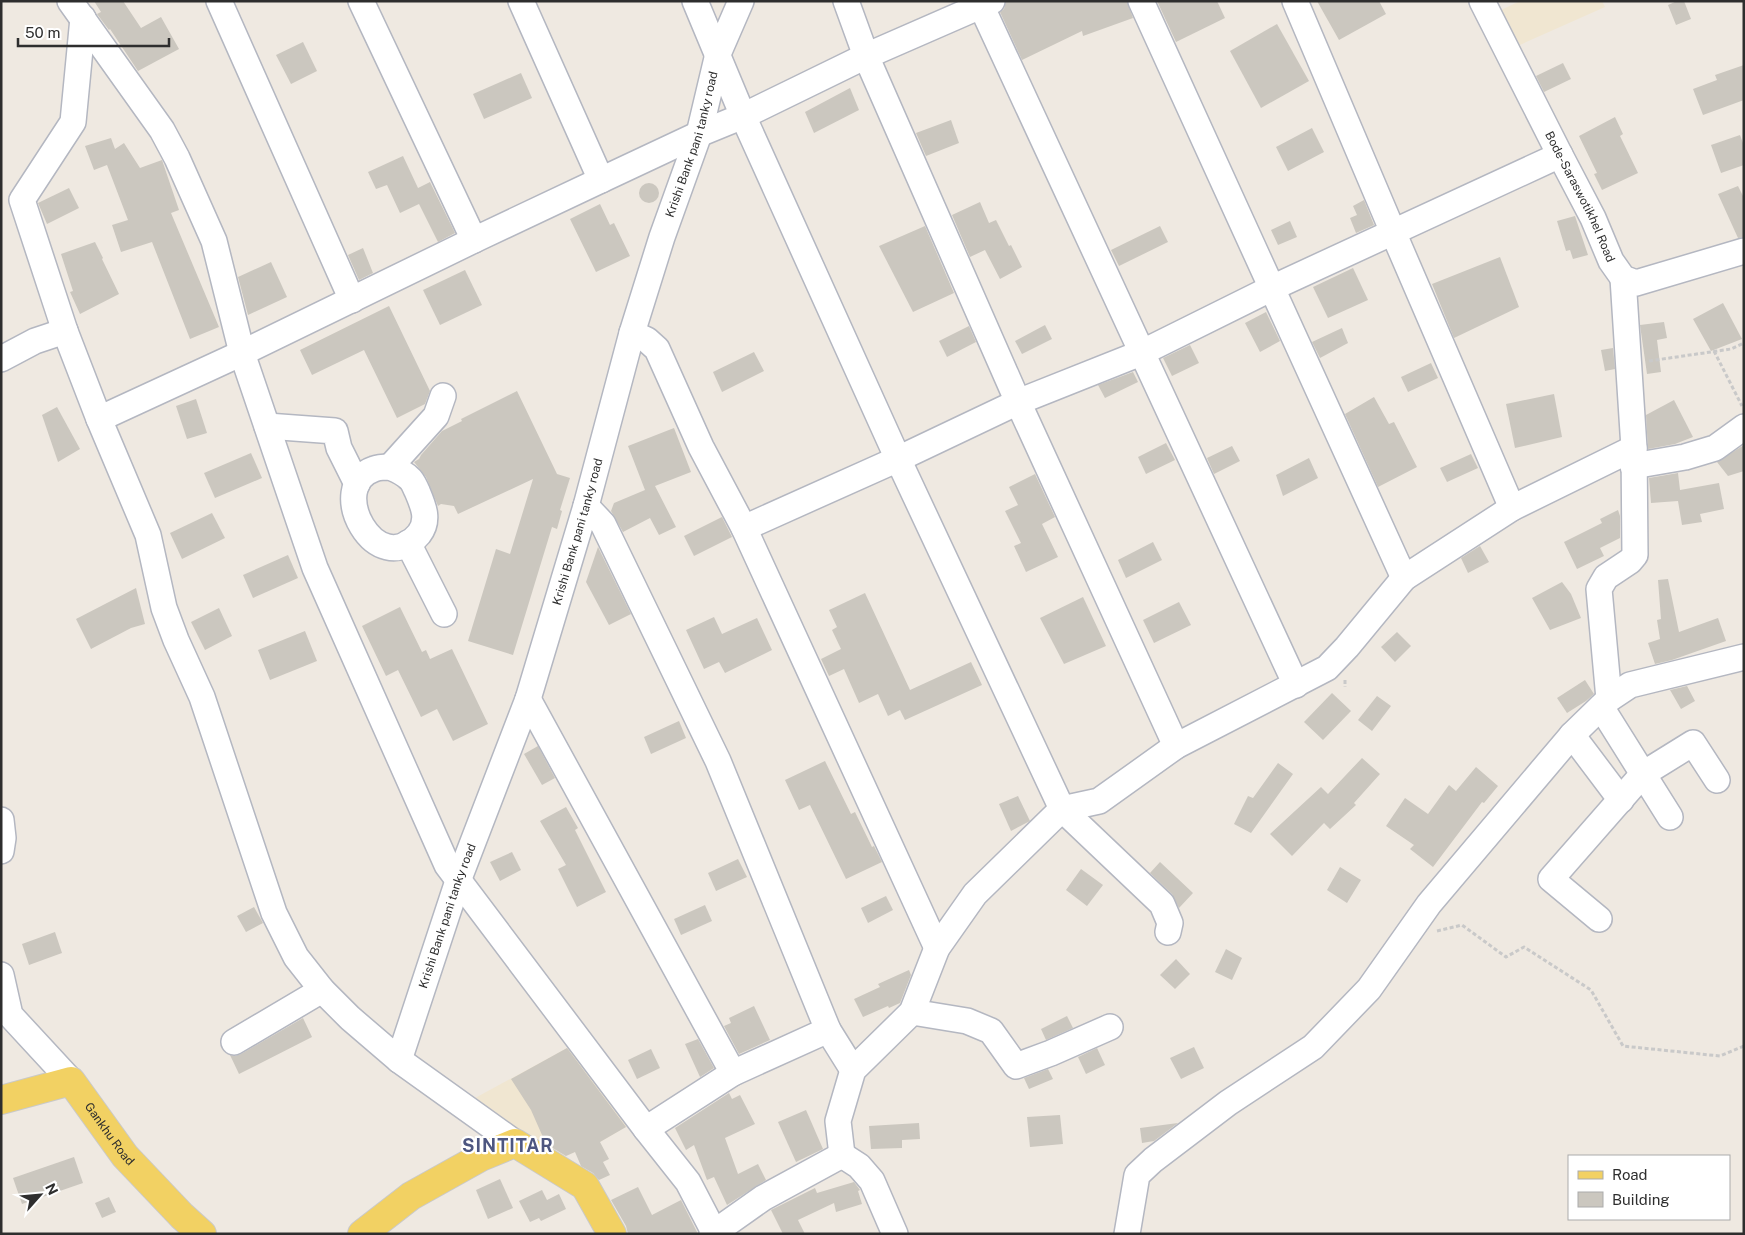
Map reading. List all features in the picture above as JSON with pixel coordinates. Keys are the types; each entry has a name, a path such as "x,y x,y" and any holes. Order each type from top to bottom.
{"main road":[{"path":"1,1100 71,1080"},
{"name":"Gankhu Road","path":"71,1080 125,1156 182,1216 202,1234"},
{"path":"362,1234 411,1196 481,1157 515,1143 585,1186 612,1234"}],"street":[{"path":"219,1 352,300"},
{"path":"361,1 474,240"},
{"path":"521,1 601,180"},
{"path":"696,1 744,116 898,459 1062,809 1162,904 1170,923 1168,932"},
{"name":"Krishi Bank pani tanky road","path":"400,1060 458,881 528,699 586,506 632,332 662,237 699,134 718,54 741,1"},
{"path":"846,1 866,56 1018,402 1176,746"},
{"path":"1142,1 1404,578"},
{"path":"1295,1 1512,508"},
{"name":"Bode-Saraswotikhel Road","path":"1482,1 1593,218 1611,261 1623,278"},
{"path":"99,419 242,353 601,180 699,134 744,116 866,56 984,3 1141,353 1296,685"},
{"path":"77,10 73,122 22,200 65,330 99,419 148,535 164,608 176,640 202,697 274,913 296,957 322,990 350,1018 400,1060 515,1143"},
{"path":"77,10 162,130 177,158 214,242 242,353 316,568 446,865 688,1182 713,1233 763,1198 842,1155"},
{"path":"744,528 898,459 1018,402 1141,353 1272,288 1560,155"},
{"path":"1670,817 1605,703 1599,589 1606,577 1630,561 1635,555 1633,457 1623,278 1636,283 1744,251"},
{"path":"1,359 35,341 65,330"},
{"path":"632,332 647,340 657,349 701,447 744,528 937,948"},
{"path":"390,467 436,416 443,396"},
{"path":"267,426 335,431 339,448 356,484"},
{"path":"842,1155 838,1121 853,1070 912,1012 937,948 974,894 1062,809 1099,801 1176,746 1327,668 1347,647 1404,578 1512,508 1633,457 1685,457 1715,448 1744,427"},
{"path":"390,467 401,471 411,480 425,508 422,530 408,544 402,547 388,547 379,544 367,534 354,509 353,495 356,484 366,473 375,468 390,467"},
{"path":"586,506 603,524 718,761 828,1030 853,1070"},
{"path":"408,544 444,614"},
{"path":"1127,1234 1137,1175 1153,1160 1228,1103 1313,1047 1369,989 1429,904 1572,735 1605,703 1630,684 1744,657"},
{"path":"528,699 733,1073"},
{"path":"1572,735 1621,800"},
{"path":"1599,919 1551,879 1644,774 1693,743 1717,780"},
{"path":"1,820 3,838 1,851"},
{"path":"1,975 10,1015 71,1080"},
{"path":"234,1042 322,990"},
{"path":"912,1012 967,1021 992,1031 1016,1066 1110,1027"},
{"path":"646,1129 733,1073 828,1030"},
{"path":"842,1155 859,1166 872,1180 895,1234"}],"path":[{"path":"1628,364 1731,349 1744,343"},
{"path":"1714,352 1744,410"},
{"path":"1429,904 1428,933 1462,925 1506,957 1524,946 1591,990 1623,1046 1720,1056 1744,1046"}],"shaded area":[{"path":"1520,1 1602,1 1605,7 1513,48 1497,12"},
{"path":"571,1046 629,1125 588,1149 581,1149 545,1165 475,1098"}],"building":[{"path":"94,1 123,1 141,28 161,17 179,49 138,71 110,29 97,14 101,12"},
{"path":"1006,1 1127,1 1133,18 1083,36 1082,31 1022,60 1000,12 1004,9"},
{"path":"1157,1 1217,1 1225,18 1176,42"},
{"path":"1317,1 1379,1 1386,14 1339,40"},
{"path":"1677,1 1684,1 1691,19 1676,25 1668,5"},
{"path":"1277,24 1309,81 1261,108 1230,51"},
{"path":"303,42 317,71 291,84 276,55"},
{"path":"1563,63 1571,79 1544,92 1536,76"},
{"path":"1744,65 1744,100 1703,115 1693,89 1717,80 1715,75"},
{"path":"521,73 532,98 484,119 473,94"},
{"path":"850,88 859,110 814,133 805,112"},
{"path":"1615,117 1623,134 1620,136 1638,173 1602,190 1594,174 1597,173 1579,136"},
{"path":"951,120 959,143 926,156 916,133"},
{"path":"1312,128 1324,152 1288,171 1276,147"},
{"path":"1740,135 1744,146 1744,165 1721,173 1711,145"},
{"path":"111,138 115,149 124,143 140,168 162,160 179,210 171,213 219,327 190,339 152,242 121,252 112,225 128,220 107,165 94,170 85,146"},
{"path":"403,156 418,188 430,182 455,233 438,242 419,204 400,213 387,185 376,189 368,172"},
{"path":"649,183 656,186 659,193 656,200 649,203 642,200 639,193 642,186"},
{"path":"1738,186 1744,198 1744,237 1738,238 1718,194"},
{"path":"69,188 79,208 47,224 38,203"},
{"path":"1364,200 1374,225 1356,233 1350,218 1357,215 1353,206"},
{"path":"980,202 989,223 996,220 1022,267 1000,279 985,250 970,257 952,215"},
{"path":"600,204 610,225 614,223 630,256 596,272 570,219"},
{"path":"1575,216 1588,255 1573,259 1570,250 1566,251 1557,221"},
{"path":"1290,221 1297,237 1278,245 1271,230"},
{"path":"925,226 954,293 913,312 879,246"},
{"path":"1160,226 1168,242 1119,266 1111,250"},
{"path":"95,242 119,294 80,314 70,292 73,291 61,254"},
{"path":"363,248 373,273 359,280 348,255"},
{"path":"1500,257 1519,307 1454,338 1432,284"},
{"path":"271,262 287,297 248,315 238,277"},
{"path":"1353,268 1368,300 1328,318 1313,287"},
{"path":"465,270 482,305 440,325 423,290"},
{"path":"1723,303 1742,339 1711,351 1693,319"},
{"path":"389,306 430,391 425,404 397,418 364,350 312,375 300,350"},
{"path":"1266,312 1280,341 1260,352 1245,323"},
{"path":"1664,322 1667,338 1657,340 1661,372 1647,374 1640,325"},
{"path":"1045,325 1052,339 1022,354 1015,341"},
{"path":"969,326 976,342 947,357 939,341"},
{"path":"1342,328 1348,343 1320,358 1312,342"},
{"path":"1190,345 1199,363 1172,376 1163,358"},
{"path":"1613,348 1615,369 1605,371 1601,350"},
{"path":"754,352 764,371 722,392 713,372"},
{"path":"1431,363 1438,378 1408,392 1401,377"},
{"path":"1133,372 1138,382 1105,398 1098,385"},
{"path":"517,391 557,474 570,478 560,510 562,511 557,529 552,527 513,655 468,641 496,549 510,554 533,479 458,514 454,506 441,504 438,506 426,477 414,462 419,459 442,431 462,421 461,419"},
{"path":"1554,394 1562,437 1515,448 1506,404"},
{"path":"1374,397 1389,424 1394,422 1417,467 1378,487 1345,414"},
{"path":"196,399 207,433 187,439 176,406"},
{"path":"1674,400 1693,437 1675,444 1648,449 1646,415"},
{"path":"57,407 80,449 58,462 42,415"},
{"path":"674,428 691,472 655,486 676,527 659,535 650,518 623,532 611,511 614,503 645,490 628,446"},
{"path":"1166,443 1175,460 1146,474 1138,457"},
{"path":"1744,445 1744,471 1728,476 1717,462"},
{"path":"1232,446 1240,461 1214,474 1207,458"},
{"path":"251,453 262,478 215,498 204,473"},
{"path":"1471,454 1478,468 1447,482 1440,468"},
{"path":"1309,458 1318,478 1283,496 1276,475"},
{"path":"1678,473 1680,490 1719,483 1724,509 1700,514 1702,522 1682,525 1678,501 1651,503 1649,478"},
{"path":"1035,474 1055,517 1042,524 1058,557 1026,572 1014,546 1021,543 1005,511 1018,505 1009,487"},
{"path":"1618,510 1620,516 1620,538 1600,548 1604,556 1577,569 1564,542 1602,523 1600,519"},
{"path":"212,513 225,538 182,559 170,533"},
{"path":"722,517 732,537 694,556 684,536"},
{"path":"1153,542 1162,560 1126,578 1118,560"},
{"path":"1480,546 1489,562 1468,573 1461,558"},
{"path":"598,547 631,614 609,625 586,582"},
{"path":"288,555 298,578 253,598 243,575"},
{"path":"1668,579 1679,632 1718,618 1726,641 1655,664 1648,643 1660,639 1657,620 1661,619 1658,580"},
{"path":"1562,582 1571,594 1581,618 1550,630 1532,598"},
{"path":"136,588 145,624 131,628 91,649 76,619"},
{"path":"865,593 910,690 971,662 982,685 905,720 900,710 888,716 878,694 859,703 844,669 829,676 821,659 841,649 832,630 837,627 829,610"},
{"path":"1083,597 1106,646 1064,664 1040,618"},
{"path":"1179,602 1191,625 1154,643 1143,620"},
{"path":"400,607 422,652 426,650 430,659 452,649 488,724 453,741 437,709 421,717 398,670 386,676 362,626"},
{"path":"219,608 232,636 205,650 191,622"},
{"path":"714,617 722,634 757,618 772,650 725,673 719,662 704,669 686,630"},
{"path":"305,631 317,661 270,680 258,650"},
{"path":"1397,632 1411,646 1395,662 1381,647"},
{"path":"1585,680 1594,694 1567,713 1557,698"},
{"path":"1687,686 1695,701 1681,709 1670,690"},
{"path":"1332,693 1351,711 1323,740 1304,722"},
{"path":"1377,696 1391,706 1372,731 1358,720"},
{"path":"679,721 686,738 651,754 644,737"},
{"path":"538,746 555,778 542,785 524,754"},
{"path":"1362,758 1380,774 1354,803 1356,805 1330,829 1324,823 1292,856 1270,834 1321,787 1328,794"},
{"path":"825,761 851,814 855,812 872,847 874,846 882,862 846,879 810,805 799,810 785,780"},
{"path":"1278,763 1293,774 1251,833 1234,824 1248,796 1253,798"},
{"path":"1476,767 1498,786 1484,803 1482,802 1433,867 1410,849 1414,845 1386,826 1405,798 1428,814 1449,785 1456,791"},
{"path":"1018,796 1030,821 1011,831 999,804"},
{"path":"566,807 578,828 575,830 606,892 577,907 558,869 566,865 540,821"},
{"path":"512,852 521,870 500,881 490,862"},
{"path":"738,859 747,877 716,891 708,873"},
{"path":"1160,862 1193,893 1179,908 1172,894 1150,873"},
{"path":"1340,867 1361,880 1347,903 1327,890"},
{"path":"1081,869 1103,885 1087,906 1066,890"},
{"path":"886,896 893,910 868,923 861,908"},
{"path":"705,905 712,921 681,935 674,919"},
{"path":"254,907 263,923 246,932 237,916"},
{"path":"55,932 62,953 29,965 22,944"},
{"path":"1226,949 1242,958 1232,980 1215,972"},
{"path":"1176,959 1190,974 1175,989 1160,975"},
{"path":"909,970 911,975 900,1003 863,1017 854,999 880,987 878,984"},
{"path":"754,1006 770,1040 739,1054 724,1026 731,1023 729,1018"},
{"path":"1067,1016 1073,1028 1046,1040 1041,1029"},
{"path":"303,1018 312,1037 239,1074 230,1055 241,1054"},
{"path":"698,1039 714,1068 700,1077 685,1044"},
{"path":"1194,1047 1204,1068 1181,1079 1170,1058"},
{"path":"567,1048 626,1127 600,1142 609,1159 603,1162 610,1175 599,1180 593,1173 581,1166 575,1152 566,1156 546,1144 531,1110 511,1079"},
{"path":"1097,1048 1105,1065 1086,1074 1078,1057"},
{"path":"651,1049 660,1068 637,1079 628,1060"},
{"path":"1048,1069 1053,1079 1029,1089 1024,1078"},
{"path":"729,1093 732,1099 740,1095 755,1124 725,1138 738,1174 758,1164 766,1180 727,1205 714,1177 707,1180 694,1145 686,1150 675,1128"},
{"path":"806,1110 823,1149 796,1162 778,1122"},
{"path":"1060,1115 1063,1144 1030,1147 1027,1117"},
{"path":"919,1123 920,1139 902,1140 902,1148 871,1149 869,1126"},
{"path":"1178,1123 1154,1141 1142,1143 1140,1128"},
{"path":"74,1157 83,1183 22,1204 13,1178"},
{"path":"500,1179 513,1208 488,1219 476,1190"},
{"path":"854,1182 860,1190 858,1191 862,1204 836,1212 834,1203 798,1220 805,1234 783,1234 771,1210 815,1188 817,1193"},
{"path":"638,1187 652,1215 681,1200 698,1234 628,1234 626,1226 611,1200"},
{"path":"542,1190 547,1200 559,1194 566,1209 541,1221 539,1218 530,1222 519,1201"},
{"path":"109,1197 116,1212 102,1218 95,1203"}],"district":[{"name":"SINTITAR","path":"508,1146"}]}
